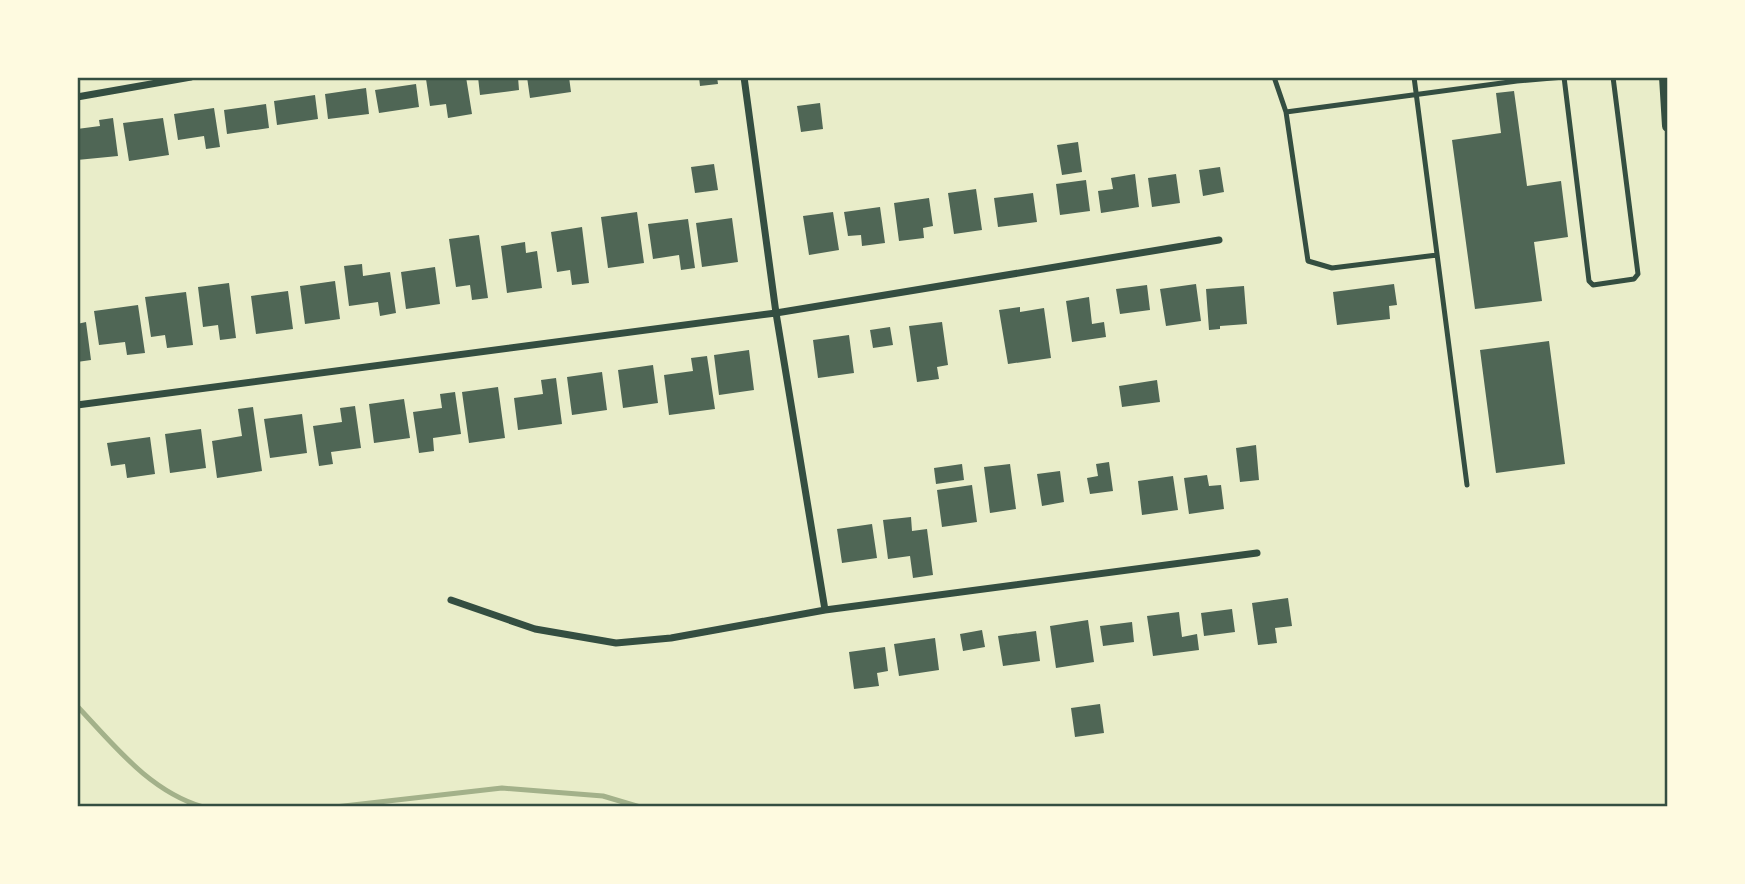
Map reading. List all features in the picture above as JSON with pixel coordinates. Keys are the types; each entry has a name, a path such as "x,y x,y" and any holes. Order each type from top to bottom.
{"street":[{"path":"77,97 191,77"},
{"path":"744,77 776,313 825,610"},
{"path":"1665,77 1668,126"},
{"path":"77,404 776,313 1219,240"},
{"path":"451,600 535,629 616,643 671,638 825,610 1257,552"}],"lane":[{"path":"1274,77 1286,112 1308,261 1332,268 1437,255"},
{"path":"1414,77 1467,485"},
{"path":"1286,112 1517,81 1566,77 1589,281 1593,285 1634,279 1638,274 1613,77"}],"building":[{"path":"466,77 472,114 448,118 446,104 430,106 426,79"},
{"path":"478,77 518,77 519,90 480,95"},
{"path":"527,77 569,77 571,92 530,98"},
{"path":"699,77 717,77 718,84 700,86"},
{"path":"416,84 419,107 379,113 375,90"},
{"path":"366,88 369,114 328,119 325,94"},
{"path":"1514,91 1527,186 1561,181 1568,237 1534,242 1542,301 1475,309 1452,140 1501,133 1496,93"},
{"path":"315,95 318,119 277,125 274,101"},
{"path":"820,103 823,129 801,132 797,106"},
{"path":"266,104 269,128 227,134 224,110"},
{"path":"214,108 220,147 206,149 204,136 178,140 174,114"},
{"path":"113,118 118,156 77,160 77,129 100,126 99,120"},
{"path":"163,118 169,155 129,161 123,123"},
{"path":"1078,142 1082,172 1062,175 1057,145"},
{"path":"714,164 718,190 695,193 691,167"},
{"path":"1220,167 1224,192 1203,196 1199,170"},
{"path":"1135,174 1139,207 1101,213 1098,191 1113,189 1111,178"},
{"path":"1176,174 1180,203 1152,207 1148,178"},
{"path":"1086,180 1090,211 1060,215 1056,184"},
{"path":"976,189 982,230 954,234 948,193"},
{"path":"1033,193 1037,222 998,227 994,198"},
{"path":"929,198 933,226 923,228 924,238 899,241 894,203"},
{"path":"880,207 885,243 862,246 861,235 848,236 844,212"},
{"path":"637,212 644,263 608,268 601,217"},
{"path":"833,212 839,250 809,255 803,216"},
{"path":"732,218 738,262 702,267 696,223"},
{"path":"688,219 695,268 681,270 679,255 653,259 648,224"},
{"path":"582,227 589,283 572,285 570,270 557,272 551,232"},
{"path":"479,235 488,298 472,300 470,285 456,287 449,239"},
{"path":"525,242 526,253 537,251 542,288 507,293 501,246"},
{"path":"362,264 363,276 390,272 396,313 380,316 378,302 349,306 344,266"},
{"path":"435,267 440,304 406,309 401,272"},
{"path":"335,281 340,319 305,324 300,286"},
{"path":"229,283 236,338 220,340 218,325 203,327 198,287"},
{"path":"1196,284 1201,321 1166,326 1160,289"},
{"path":"1394,284 1397,305 1389,306 1390,319 1337,325 1333,292"},
{"path":"1147,285 1150,310 1120,314 1116,289"},
{"path":"1244,286 1247,324 1220,326 1220,329 1209,330 1206,289"},
{"path":"288,291 293,329 256,334 251,296"},
{"path":"186,292 193,345 167,348 165,335 151,337 145,297"},
{"path":"1089,297 1092,324 1104,322 1106,337 1072,342 1066,301"},
{"path":"138,305 145,353 127,355 125,342 99,345 94,311"},
{"path":"1020,307 1020,312 1044,308 1051,358 1008,364 999,310"},
{"path":"86,322 91,360 77,362 77,324"},
{"path":"942,322 948,365 937,367 939,379 917,382 909,326"},
{"path":"890,327 893,345 873,348 870,330"},
{"path":"849,335 854,373 818,378 813,340"},
{"path":"1549,341 1565,464 1496,473 1480,350"},
{"path":"749,350 754,390 719,395 714,355"},
{"path":"707,356 715,409 669,415 664,375 693,371 691,358"},
{"path":"653,365 658,403 623,408 618,370"},
{"path":"602,372 607,410 572,415 567,377"},
{"path":"556,378 562,424 518,430 514,398 543,394 541,380"},
{"path":"1157,380 1160,402 1122,407 1119,386"},
{"path":"498,387 505,438 469,443 462,392"},
{"path":"455,392 461,434 433,438 434,451 419,453 413,412 442,408 440,394"},
{"path":"404,399 410,438 374,443 369,404"},
{"path":"355,406 361,448 331,452 333,464 319,466 313,426 342,422 340,408"},
{"path":"253,407 262,471 217,478 212,441 242,436 238,409"},
{"path":"302,414 307,453 270,458 264,419"},
{"path":"201,429 206,468 170,473 165,434"},
{"path":"150,437 155,474 127,478 125,464 111,466 107,443"},
{"path":"1256,445 1259,480 1240,482 1236,448"},
{"path":"1109,462 1113,491 1090,494 1087,478 1098,476 1096,464"},
{"path":"962,464 964,480 936,484 934,468"},
{"path":"1010,464 1016,509 990,513 984,467"},
{"path":"1060,471 1064,502 1042,506 1037,474"},
{"path":"1207,475 1209,486 1221,485 1224,509 1189,514 1184,478"},
{"path":"1173,476 1178,510 1142,515 1138,481"},
{"path":"972,485 977,522 942,527 937,490"},
{"path":"911,517 912,531 927,529 933,575 913,578 910,556 888,559 883,520"},
{"path":"872,524 877,558 842,563 837,529"},
{"path":"1288,598 1292,626 1275,628 1277,643 1258,645 1252,603"},
{"path":"1232,609 1235,632 1204,636 1201,613"},
{"path":"1179,612 1182,637 1197,634 1199,650 1153,656 1147,616"},
{"path":"1088,620 1094,662 1056,668 1050,626"},
{"path":"1132,622 1134,642 1103,646 1100,626"},
{"path":"982,630 985,647 963,651 960,634"},
{"path":"1036,631 1040,661 1003,666 998,636"},
{"path":"935,638 939,670 899,676 894,644"},
{"path":"885,647 888,671 877,673 879,686 854,689 849,652"},
{"path":"1100,704 1104,733 1075,737 1071,708"}],"waterway":[{"path":"77,706 119,751 149,778 184,800 203,807"},
{"path":"335,807 502,788 603,796 640,807"}]}
